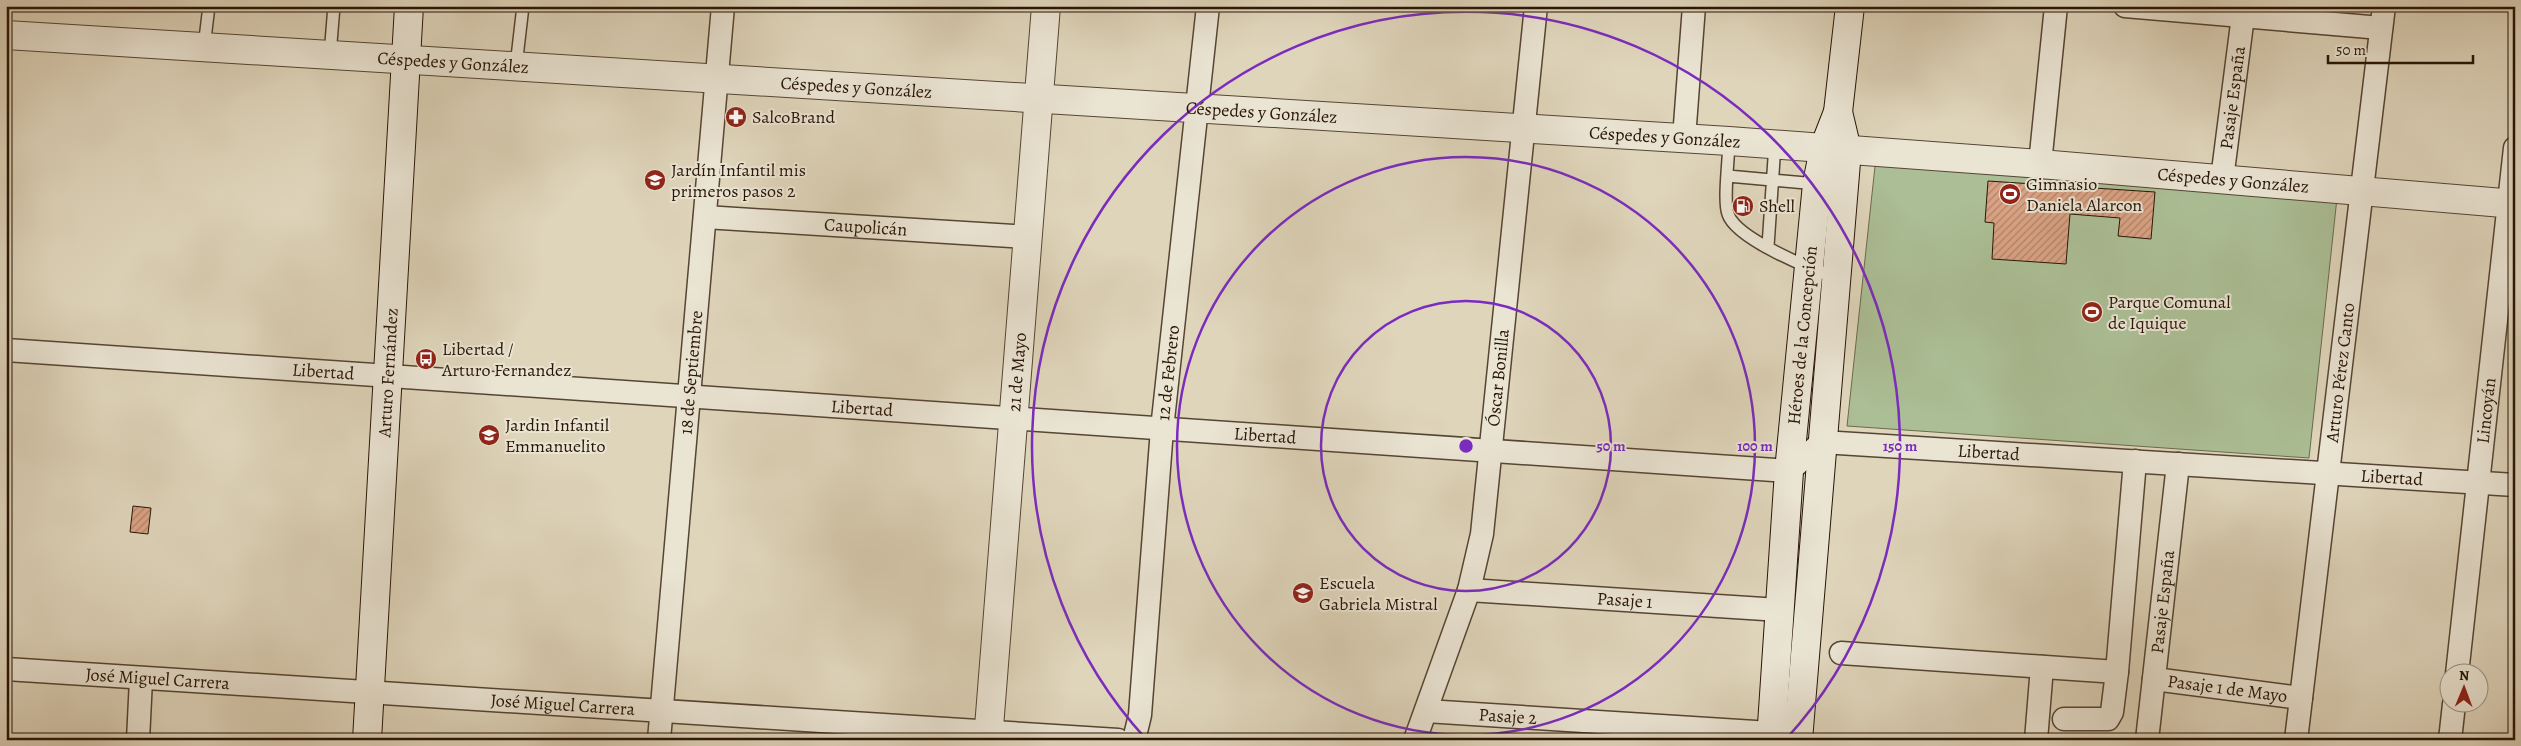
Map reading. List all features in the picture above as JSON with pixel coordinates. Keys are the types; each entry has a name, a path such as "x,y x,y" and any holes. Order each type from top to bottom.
{"street":[{"name":"Arturo Fernández","path":"367,740 408,6"},
{"name":"18 de Septiembre","path":"659,740 723,6"},
{"name":"21 de Mayo","path":"988,736 1046,6"},
{"name":"12 de Febrero","path":"1134,740 1140,715 1162,429 1208,6"},
{"name":"Óscar Bonilla","path":"1415,740 1469,590 1482,534 1536,6"},
{"path":"1684,138 1694,6"},
{"name":"Héroes de la Concepción","path":"1798,740 1836,278 1835,149 1850,6"},
{"path":"2040,164 2056,6"},
{"path":"2125,6 2243,16 2382,17"},
{"name":"Pasaje España","path":"2222,179 2243,16"},
{"name":"Arturo Pérez Canto","path":"2296,740 2382,17"},
{"name":"Céspedes y González","path":"6,35 1729,140 2512,203"},
{"name":"Lincoyán","path":"2458,664 2512,203 2515,148"},
{"name":"Héroes de la Concepción","path":"1771,737 1789,471 1817,184 1835,149"},
{"name":"Caupolicán","path":"704,217 1028,237"},
{"name":"Libertad","path":"6,350 1789,471"},
{"path":"1789,471 1822,442"},
{"name":"Libertad","path":"1822,442 2515,485"},
{"path":"2064,719 2108,719 2112,712 2135,461"},
{"name":"Pasaje España","path":"2147,740 2178,464"},
{"name":"Pasaje 1","path":"1469,590 1780,610"},
{"path":"1841,653 2117,672"},
{"path":"2036,740 2042,667"},
{"name":"José Miguel Carrera","path":"6,669 141,679 662,710 988,736 1118,740"},
{"path":"138,740 141,679"},
{"name":"Pasaje 1 de Mayo","path":"2154,680 2301,698"},
{"name":"Pasaje 2","path":"1426,711 1771,737"},
{"path":"2450,740 2453,714"}],"lane":[{"path":"204,47 209,6"},
{"path":"330,55 334,6"},
{"path":"516,66 523,6"},
{"path":"1729,140 1727,212 1740,231 1809,268 1836,278"},
{"path":"1768,246 1775,144"},
{"path":"1728,176 1817,184"}],"green space":[{"name":"Parque Comunal de Iquique","path":"1876,157 2337,198 2309,458 1847,426"}],"building":[{"path":"1988,181 2155,192 2151,239 2118,236 2120,218 2070,214 2066,264 1992,259 1994,223 1985,222"},
{"path":"133,506 151,508 148,534 130,532"}],"place":[{"name":"SalcoBrand","path":"736,117"},
{"name":"Jardín Infantil mis primeros pasos 2","path":"655,180"},
{"name":"Gimnasio Daniela Alarcon","path":"2010,194"},
{"name":"Shell","path":"1743,206"},
{"name":"Parque Comunal de Iquique","path":"2092,312"},
{"name":"Libertad / Arturo Fernandez","path":"426,359"},
{"name":"Jardin Infantil Emmanuelito","path":"489,435"},
{"name":"Escuela Gabriela Mistral","path":"1303,593"}]}
